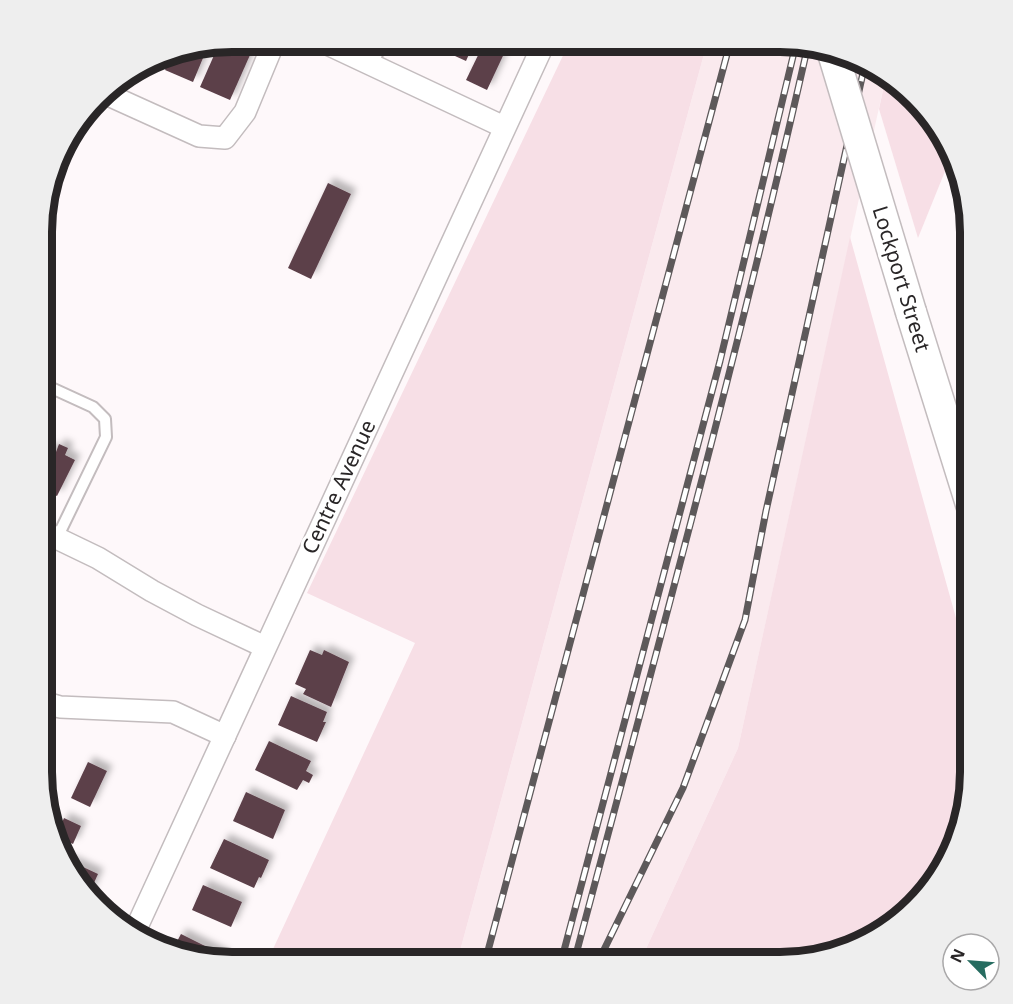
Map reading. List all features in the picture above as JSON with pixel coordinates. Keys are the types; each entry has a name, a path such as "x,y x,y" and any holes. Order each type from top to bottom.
{"street":[{"path":"114,98 198,136 225,138 245,112 270,52"},
{"path":"344,52 504,127"},
{"name":"Centre Avenue","path":"138,925 540,52"},
{"name":"Lockport Street","path":"834,61 960,469"},
{"path":"53,536 98,558 197,615 265,646"},
{"path":"53,705 173,711 225,736"}],"lane":[{"path":"373,66 378,52"},
{"path":"52,388 93,407 105,419 106,437 53,532"}],"shaded area":[{"path":"565,52 705,52 460,951 272,951 415,643 307,593"},
{"path":"705,52 804,54 838,62 860,71 884,86 738,748 645,951 460,951"},
{"path":"884,86 916,114 930,132 947,166 918,238 879,109"},
{"path":"850,237 960,632 960,783 957,807 942,851 930,872 899,907 881,921 838,942 792,951 645,951 738,748"}],"building":[{"path":"244,52 250,55 230,100 200,87 215,53"},
{"path":"446,52 470,52 466,61"},
{"path":"480,52 505,52 487,90 466,80"},
{"path":"204,55 193,82 165,70 167,65"},
{"path":"328,183 351,194 311,279 288,268"},
{"path":"59,444 68,448 65,455 75,460 57,496 52,494 52,450 56,452"},
{"path":"310,650 322,655 324,650 349,662 331,707 303,694 306,689 295,684"},
{"path":"291,696 327,712 323,722 326,722 317,742 278,725"},
{"path":"269,741 311,761 306,771 313,775 309,783 303,780 297,790 255,770"},
{"path":"88,762 107,771 90,807 71,798"},
{"path":"246,792 285,810 273,839 233,821"},
{"path":"64,818 81,826 73,844 67,841 61,825"},
{"path":"224,839 269,860 254,888 210,868"},
{"path":"79,865 98,874 93,885"},
{"path":"203,885 242,902 231,927 192,910"},
{"path":"181,934 213,950 197,948 177,942"}],"railway":[{"path":"488,951 728,52"},
{"path":"564,951 720,361 794,53"},
{"path":"577,951 725,390 806,54"},
{"path":"603,951 683,788 745,620 766,511 863,73"}]}
